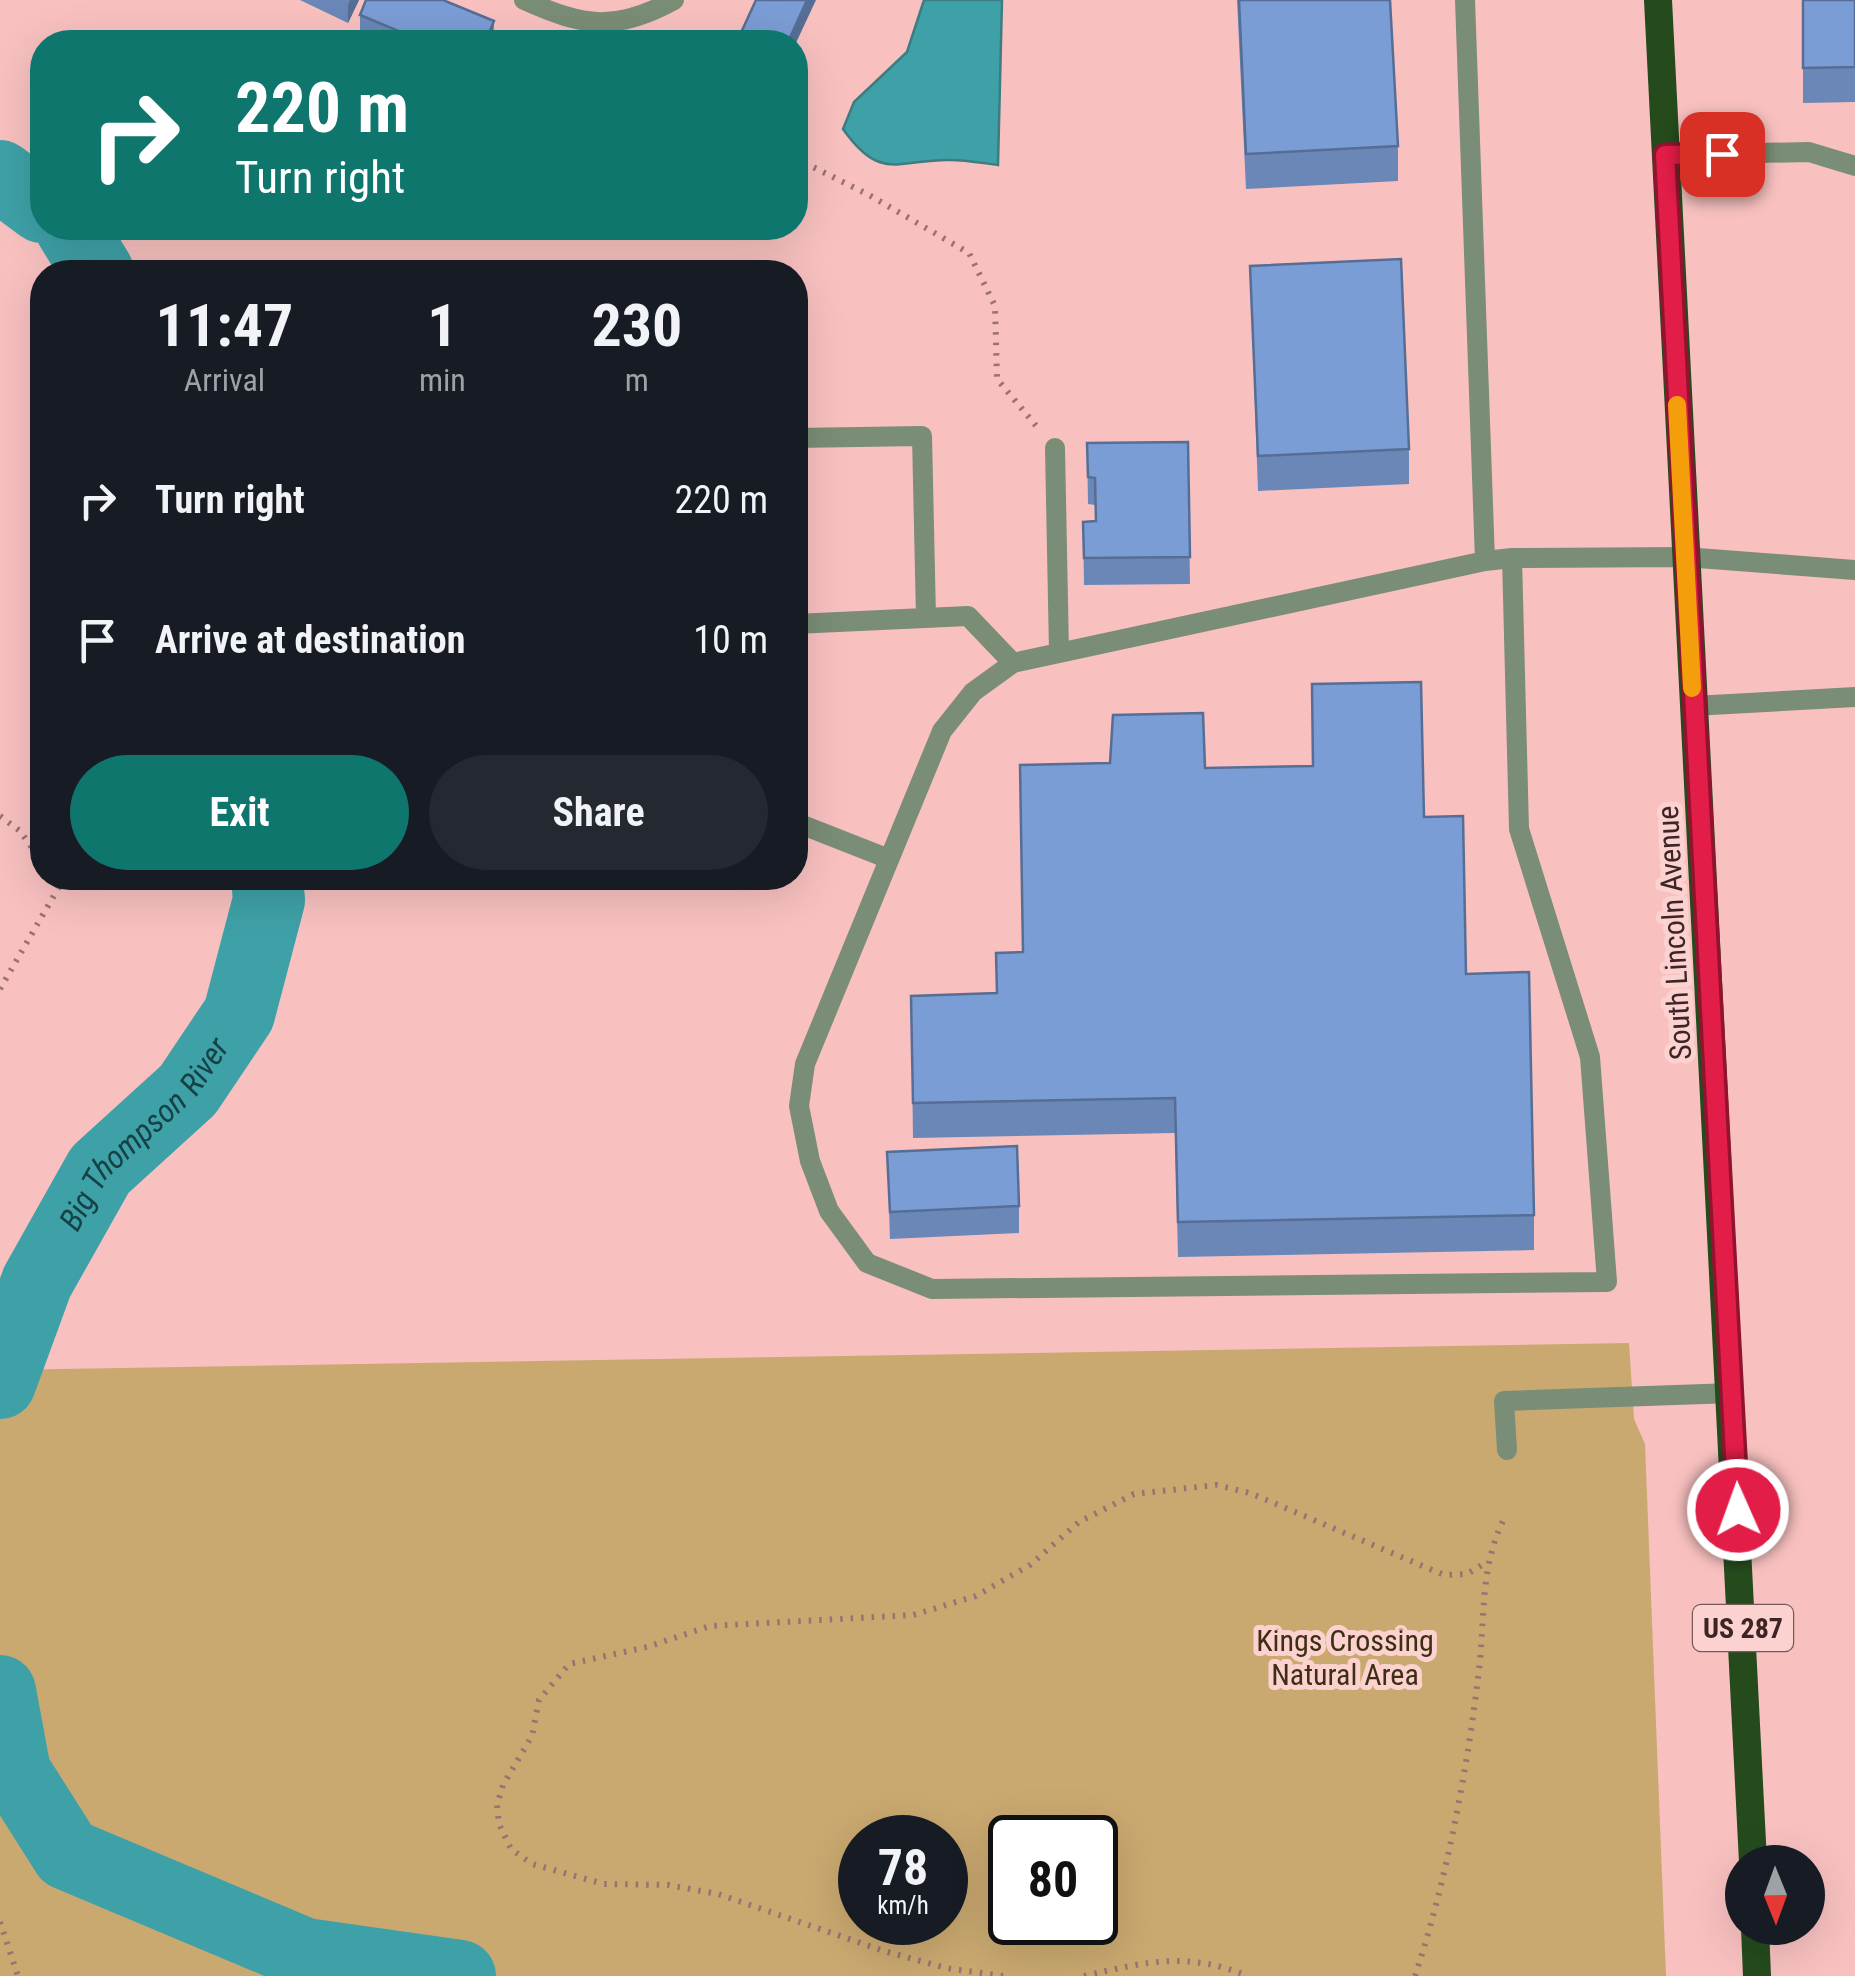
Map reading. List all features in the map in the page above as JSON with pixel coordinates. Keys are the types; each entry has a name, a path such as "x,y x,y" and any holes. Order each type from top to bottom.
{"highway":[{"name":"South Lincoln Avenue","path":"1658,0 1693,706 1734,1392 1752,1845"},
{"path":"1756,1945 1757,1976"}],"lane":[{"path":"524,0 582,22 636,21 674,0"},
{"path":"1465,0 1485,561"},
{"path":"1665,155 1809,152 1855,166"},
{"path":"808,438 922,436 926,618"},
{"path":"1055,448 1059,652"},
{"path":"1512,558 1519,829 1590,1057 1607,1282 932,1289 867,1263 829,1211 810,1161 799,1106 805,1064 942,731 974,692 1013,663 1512,558 1686,557 1855,570"},
{"path":"808,623 968,616 1013,663"},
{"path":"1693,706 1855,698"},
{"path":"808,827 889,859"},
{"path":"1507,1450 1504,1401 1734,1392"}],"path":[{"path":"808,164 870,195 969,253 995,306 996,378 1055,448"},
{"path":"0,816 20,831 30,845"},
{"path":"0,989 58,890"},
{"path":"1004,1976 946,1968 900,1956 718,1894 668,1886 604,1884 532,1864 510,1849 499,1824 497,1805 503,1785 532,1736 539,1700 569,1664 647,1647 710,1626 913,1615 976,1596 1030,1565 1078,1522 1134,1494 1176,1486 1216,1486 1250,1493 1444,1576 1467,1574 1487,1562"},
{"path":"1416,1976 1430,1933 1469,1736 1487,1562 1503,1520"},
{"path":"0,1922 18,1976"},
{"path":"1084,1976 1148,1962 1192,1959 1248,1976"}],"green space":[{"name":"Kings Crossing Natural Area","path":"1629,1343 1634,1419 1645,1444 1666,1976 0,1976 0,1370"}],"water":[{"path":"924,0 1002,0 998,165 956,160 880,162 856,146 843,129 854,102 907,52"}],"building":[{"path":"366,0 443,0 494,21 490,30 396,30 360,15"},
{"path":"756,0 807,0 793,30 742,30"},
{"path":"1239,0 1390,0 1398,146 1246,154"},
{"path":"1803,0 1855,0 1855,67 1803,68"},
{"path":"1401,259 1409,449 1258,456 1250,266"},
{"path":"1188,442 1190,557 1084,558 1083,522 1096,521 1095,478 1088,477 1087,443"},
{"path":"1421,682 1424,817 1463,816 1466,974 1529,972 1534,1215 1178,1222 1175,1098 913,1103 911,996 997,993 996,953 1023,952 1020,765 1110,763 1113,715 1203,713 1205,768 1313,766 1312,684"},
{"path":"1017,1146 1019,1206 890,1212 887,1152"}],"waterway":[{"name":"Big Thompson River","path":"0,176 30,198"},
{"path":"26,195 30,193"},
{"name":"Big Thompson River","path":"78,240 91,260"},
{"name":"Big Thompson River","path":"0,1383 37,1282 100,1170 188,1090 239,1014 269,900 268,890"},
{"name":"Big Thompson River","path":"0,1691 15,1772 67,1854 305,1954 460,1976"}],"slow traffic":[{"path":"1677,405 1692,688"}],"route":[{"path":"1722,154 1665,155 1738,1510"}]}
